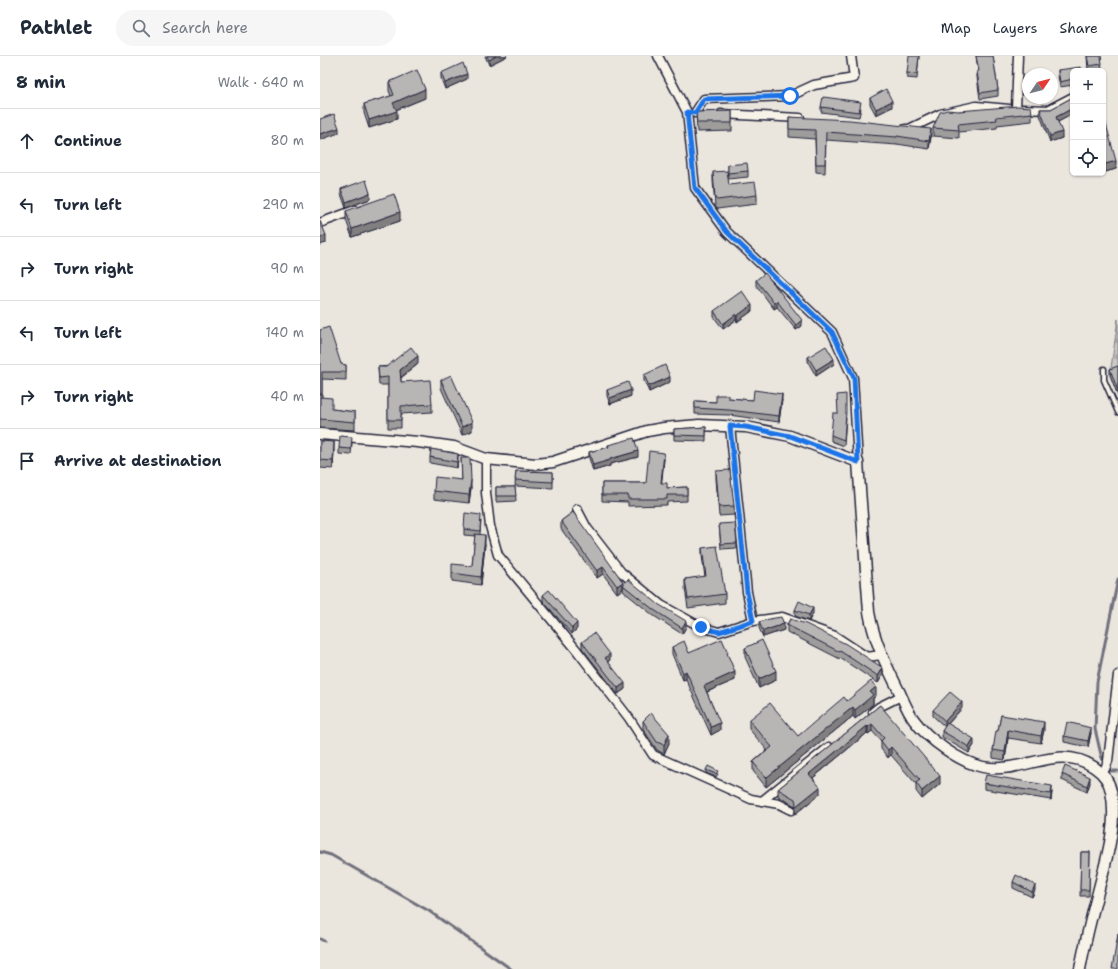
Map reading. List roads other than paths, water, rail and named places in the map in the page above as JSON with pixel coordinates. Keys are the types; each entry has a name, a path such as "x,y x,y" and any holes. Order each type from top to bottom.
{"street":[{"path":"658,56 699,113"},
{"path":"851,56 854,78 814,85 790,96 704,99 699,113 695,188 727,232 832,332 854,378 858,462 869,612 881,655 912,719 924,732 954,754 975,765 1000,768 1065,757 1104,768"},
{"path":"1016,109 1018,56"},
{"path":"893,127 909,129 940,114 976,106 1048,110 1070,99"},
{"path":"699,113 809,119"},
{"path":"320,223 362,208"},
{"path":"320,434 418,442 454,447 486,459 536,464 553,462 647,431 682,426 730,426 746,427 790,436 858,462"},
{"path":"730,426 747,592 753,621"},
{"path":"486,459 486,493 490,526 498,555 575,648 629,718 653,756 751,799 779,804 790,810"},
{"path":"577,509 587,528 621,572 661,605 701,627 719,632 753,621 782,617 835,636 866,657 881,655"},
{"path":"1080,969 1085,941 1111,844 1111,794 1104,768 1115,731 1118,675"},
{"path":"866,717 901,696"},
{"path":"762,801 836,742"}],"lane":[{"path":"1104,369 1104,380 1118,412"}],"waterway":[{"path":"1118,579 1097,682 1095,729 1102,759 1110,771 1118,771"},
{"path":"320,852 331,855 429,911 511,969"},
{"path":"320,939 324,941"}]}
